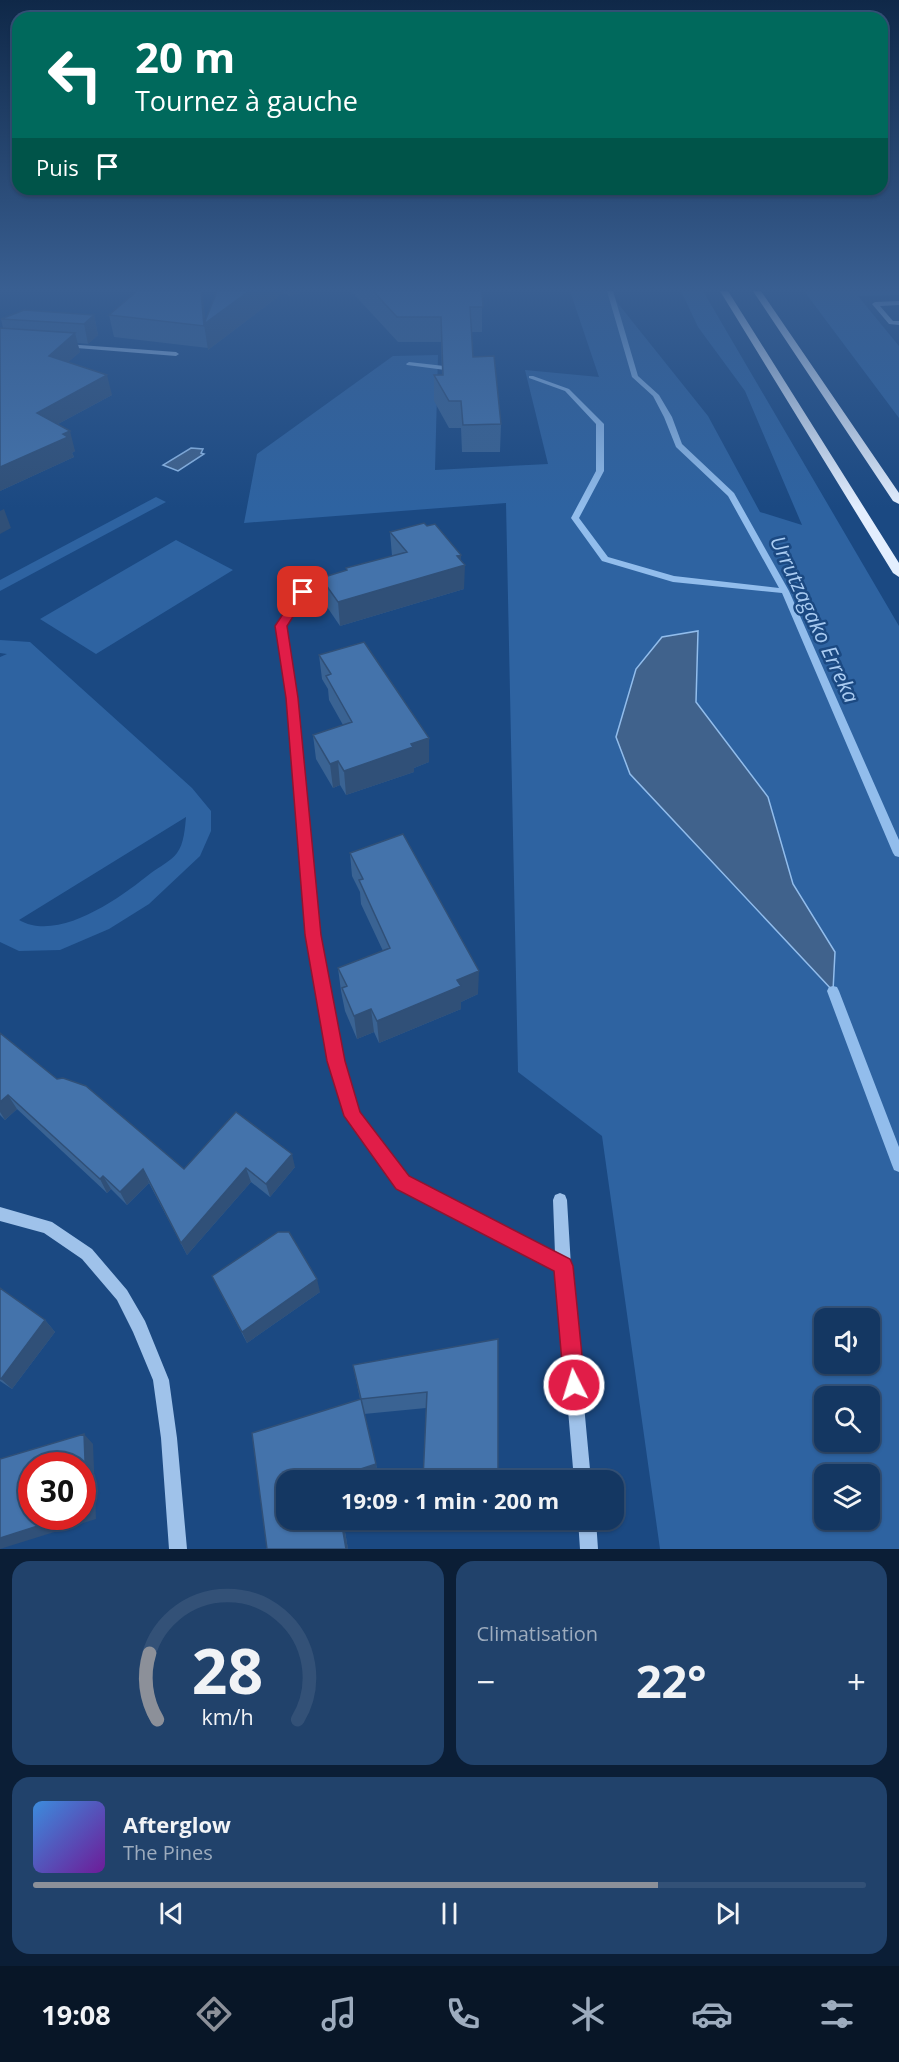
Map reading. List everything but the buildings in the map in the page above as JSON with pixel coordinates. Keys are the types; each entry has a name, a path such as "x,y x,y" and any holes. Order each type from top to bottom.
{"main road":[{"path":"769,363 899,573"},
{"path":"807,363 899,501"}],"street":[{"path":"344,573 303,592 281,626 292,698 313,935 336,1061 352,1116 402,1183 563,1266"},
{"path":"560,1200 563,1266 582,1470"},
{"path":"0,1214 47,1227 87,1254 122,1295 139,1327 161,1380 169,1438 178,1549"},
{"path":"588,1530 590,1549"}],"shaded area":[{"path":"383,363 438,363 435,470 548,464 525,370 599,377 594,363 666,363 708,416 760,512 802,525 745,391 725,363 745,363 899,626 899,1549 660,1549 602,1136 518,1072 506,503 244,523 257,454"},
{"path":"858,363 899,363 899,418"},
{"path":"191,448 203,449 201,453 204,454 178,471 163,465"},
{"path":"156,497 166,502 0,591 0,580"},
{"path":"176,540 233,570 96,654 40,619"},
{"path":"698,631 696,702 768,797 793,884 835,952 833,991 630,774 616,737 636,669 662,637"},
{"path":"0,640 30,642 192,788 211,811 211,831 200,856 149,904 109,929 60,950 19,951 0,942 0,657 7,654 0,653","holes":["186,817 184,836 174,856 107,904 70,922 52,926 35,926 19,920"]}],"waterway":[{"name":"Urrutzagako Erreka","path":"631,363 635,377 656,395 679,445 731,495 785,591"},
{"path":"409,364 453,369"},
{"path":"531,377 567,390 600,424 600,471 575,518 605,559 673,579 785,591"},
{"name":"Urrutzagako Erreka","path":"785,591 899,853"},
{"path":"833,991 899,1165"}],"route":[{"path":"303,592 281,626 292,698 313,935 336,1061 352,1116 402,1183 563,1266 574,1385"}]}
